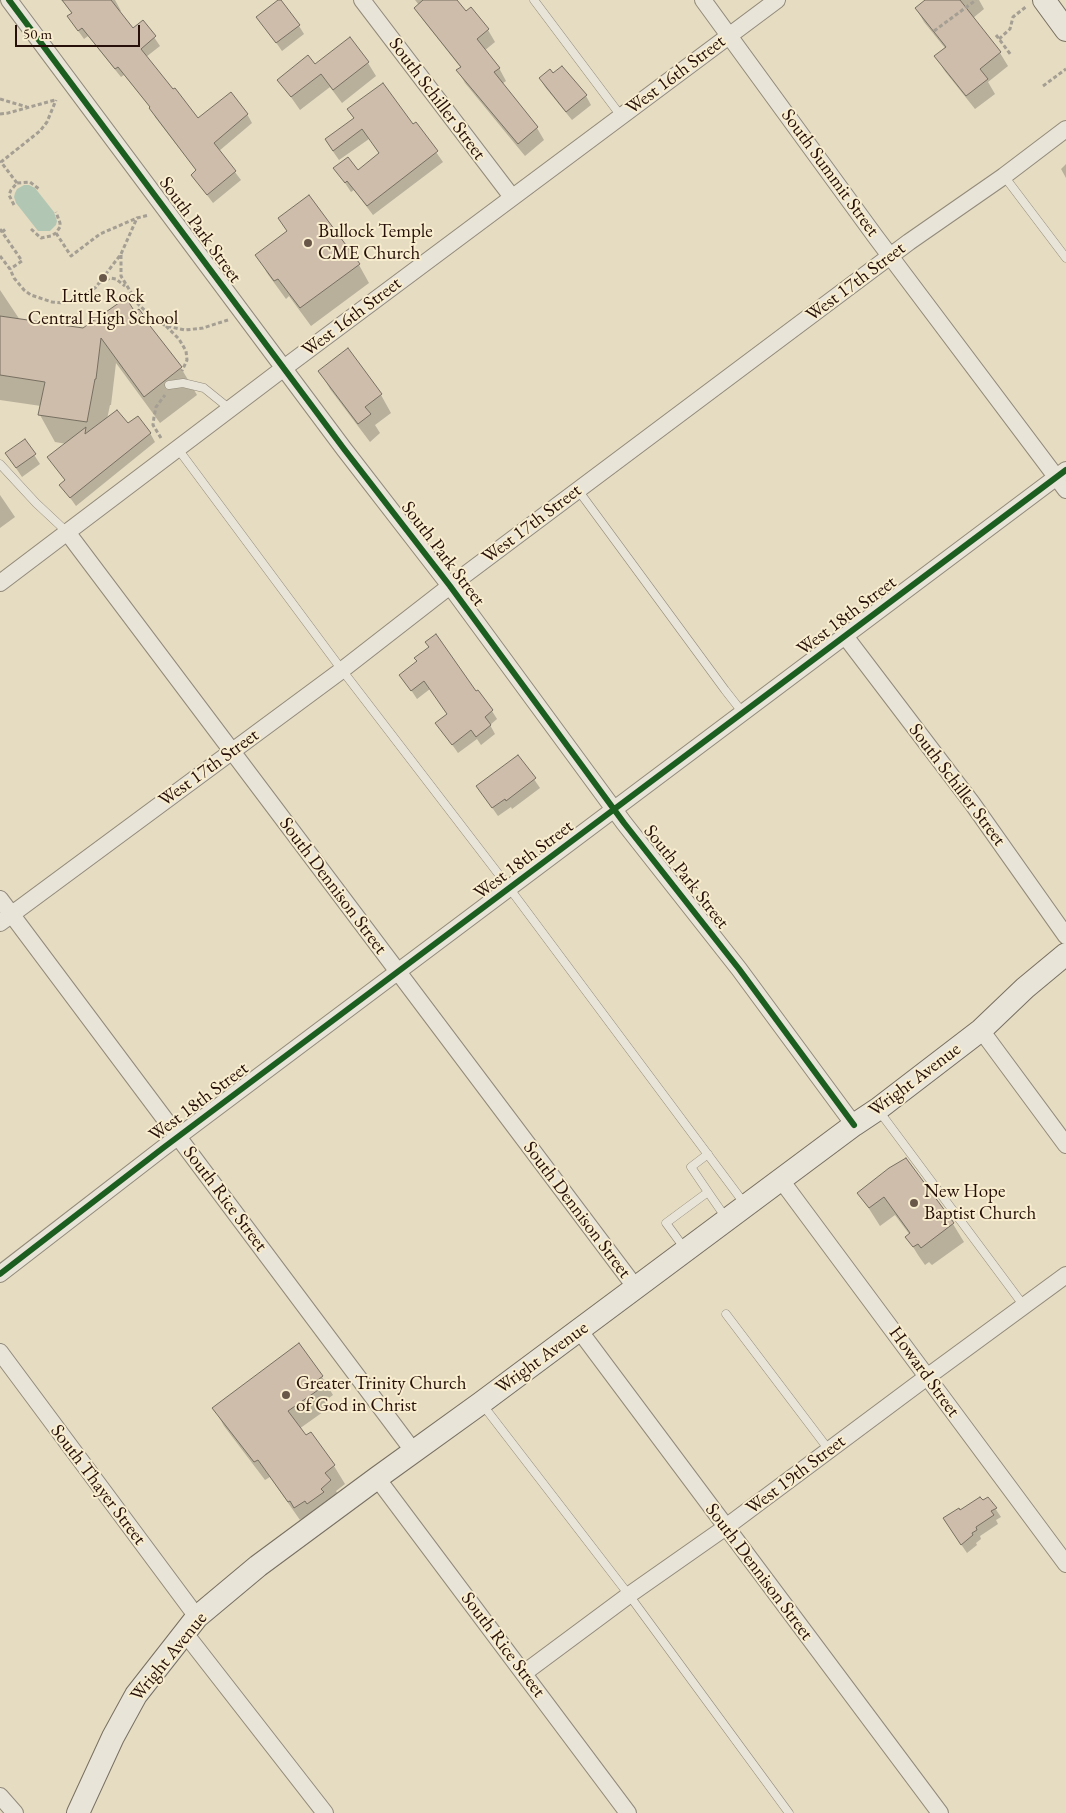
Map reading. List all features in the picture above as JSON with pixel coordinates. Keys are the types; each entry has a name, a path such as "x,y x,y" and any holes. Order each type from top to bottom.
{"main road":[{"path":"1037,2 1066,30"},
{"name":"Wright Avenue","path":"78,1813 112,1737 136,1696 191,1624 258,1566 854,1125 878,1110 981,1030 1025,988 1066,954"}],"street":[{"name":"South Park Street","path":"9,0 344,449 450,586 615,810 739,969 854,1125"},
{"name":"South Schiller Street","path":"362,0 512,197"},
{"name":"South Summit Street","path":"703,0 890,256 1063,479"},
{"name":"West 16th Street","path":"0,583 284,368 777,0"},
{"name":"West 17th Street","path":"6,918 342,670 450,586 890,256 1004,176 1066,129"},
{"name":"West 18th Street","path":"0,1274 178,1136 510,889 845,636 1063,479"},
{"name":"South Dennison Street","path":"67,532 636,1288"},
{"name":"South Schiller Street","path":"845,636 972,803 1066,936"},
{"name":"South Rice Street","path":"0,898 6,918 178,1136 414,1452"},
{"path":"981,1030 1066,1144"},
{"name":"Howard Street","path":"781,1180 1066,1564"},
{"name":"West 19th Street","path":"524,1673 629,1595 726,1527 1066,1275"},
{"name":"South Dennison Street","path":"579,1330 940,1813"},
{"name":"South Thayer Street","path":"0,1352 325,1813"},
{"name":"South Rice Street","path":"377,1478 628,1813"},
{"path":"0,1796 16,1813"}],"lane":[{"path":"534,0 621,116"},
{"path":"1004,176 1066,258"},
{"path":"172,384 183,383 204,388 230,409"},
{"path":"178,450 342,670 510,889 746,1206"},
{"path":"0,464 36,503 67,532"},
{"path":"578,490 743,713"},
{"path":"878,1110 1024,1306"},
{"path":"708,1154 691,1167 728,1219"},
{"path":"686,1251 666,1223 708,1192"},
{"path":"726,1314 829,1450"},
{"path":"481,1402 629,1595 789,1813"}],"path":[{"path":"934,31 976,0"},
{"path":"998,39 1010,28 1013,17 1037,2"},
{"path":"996,35 1011,55"},
{"path":"1043,86 1066,69"},
{"path":"18,183 1,162 40,131 47,122 56,100 60,96"},
{"path":"0,99 27,108"},
{"path":"0,114 56,100"},
{"path":"14,205 9,195 18,183 30,182 39,189"},
{"path":"56,233 72,256 100,234 150,214 163,204"},
{"path":"31,228 41,238 56,233 60,223 56,212"},
{"path":"96,287 121,254 137,218"},
{"path":"7,228 1,231 22,261 10,269"},
{"path":"121,254 121,276 136,301 154,320 166,326 185,330 203,328 226,320 241,312"},
{"path":"0,256 14,278 31,295 52,302 63,303 75,300 86,295 104,280 110,278 128,288"},
{"path":"130,305 136,301"},
{"path":"161,438 153,425 156,407 165,397 166,387 172,384 174,379 184,369 187,360 186,351 179,339 166,326"}],"shaded area":[{"path":"24,185 35,188 54,212 57,221 50,231 38,231 16,203 15,193 17,189"}],"building":[{"path":"62,0 111,0 133,28 143,20 156,36 141,49 198,118 231,92 248,114 214,143 236,171 207,195 191,175 196,170 150,107 118,67 115,69 82,28 78,31 67,16 72,13"},
{"path":"278,0 281,0 300,25 276,43 256,17"},
{"path":"423,0 457,0 466,11 471,7 489,29 477,39 500,68 494,72 538,127 518,144 456,70 461,67 414,8"},
{"path":"925,0 960,0 1001,52 980,69 988,79 966,96 934,56 946,47 915,8"},
{"path":"350,37 369,62 333,90 321,74 291,97 277,80 308,55 315,64"},
{"path":"562,66 587,95 566,112 539,78 550,69 553,73"},
{"path":"383,83 413,124 416,122 438,151 367,206 347,181 345,183 333,168 348,157 358,170 379,153 362,129 333,151 325,139 354,118 347,109"},
{"name":"Bullock Temple CME Church","path":"309,195 360,264 300,308 278,279 274,281 255,255 287,231 278,218"},
{"name":"Little Rock Central High School","path":"126,298 135,312 139,309 182,367 144,397 101,338 96,379 87,422 38,415 45,382 0,375 0,316 83,328"},
{"path":"348,348 382,394 365,407 371,414 358,424 318,371"},
{"path":"117,410 128,423 138,416 151,433 70,498 59,485 65,480 47,457 86,427 85,434"},
{"path":"25,439 36,454 16,468 5,453"},
{"path":"436,634 476,691 478,690 493,710 485,717 491,725 476,737 471,730 452,745 435,723 447,714 424,681 411,691 399,675 417,661 414,658 429,647 425,642"},
{"path":"518,755 536,778 506,801 505,799 492,808 476,786"},
{"name":"New Hope Baptist Church","path":"906,1158 954,1223 921,1248 918,1244 913,1247 905,1237 910,1233 884,1197 869,1208 857,1193 889,1168"},
{"name":"Greater Trinity Church of God in Christ","path":"299,1343 323,1376 315,1382 321,1388 288,1411 306,1435 311,1432 335,1465 325,1473 331,1480 321,1489 324,1492 307,1504 305,1501 294,1508 258,1460 254,1462 212,1408"},
{"path":"980,1497 983,1500 988,1497 997,1508 991,1511 994,1515 976,1527 977,1530 972,1533 973,1535 961,1545 943,1518"}],"cycle path":[{"path":"9,0 344,449 450,586 624,823 739,969 854,1125"},
{"path":"0,1274 163,1148 1066,470"}],"place":[{"name":"Bullock Temple CME Church","path":"308,243"},
{"name":"Little Rock Central High School","path":"103,278"},
{"name":"New Hope Baptist Church","path":"914,1203"},
{"name":"Greater Trinity Church of God in Christ","path":"286,1395"}]}
